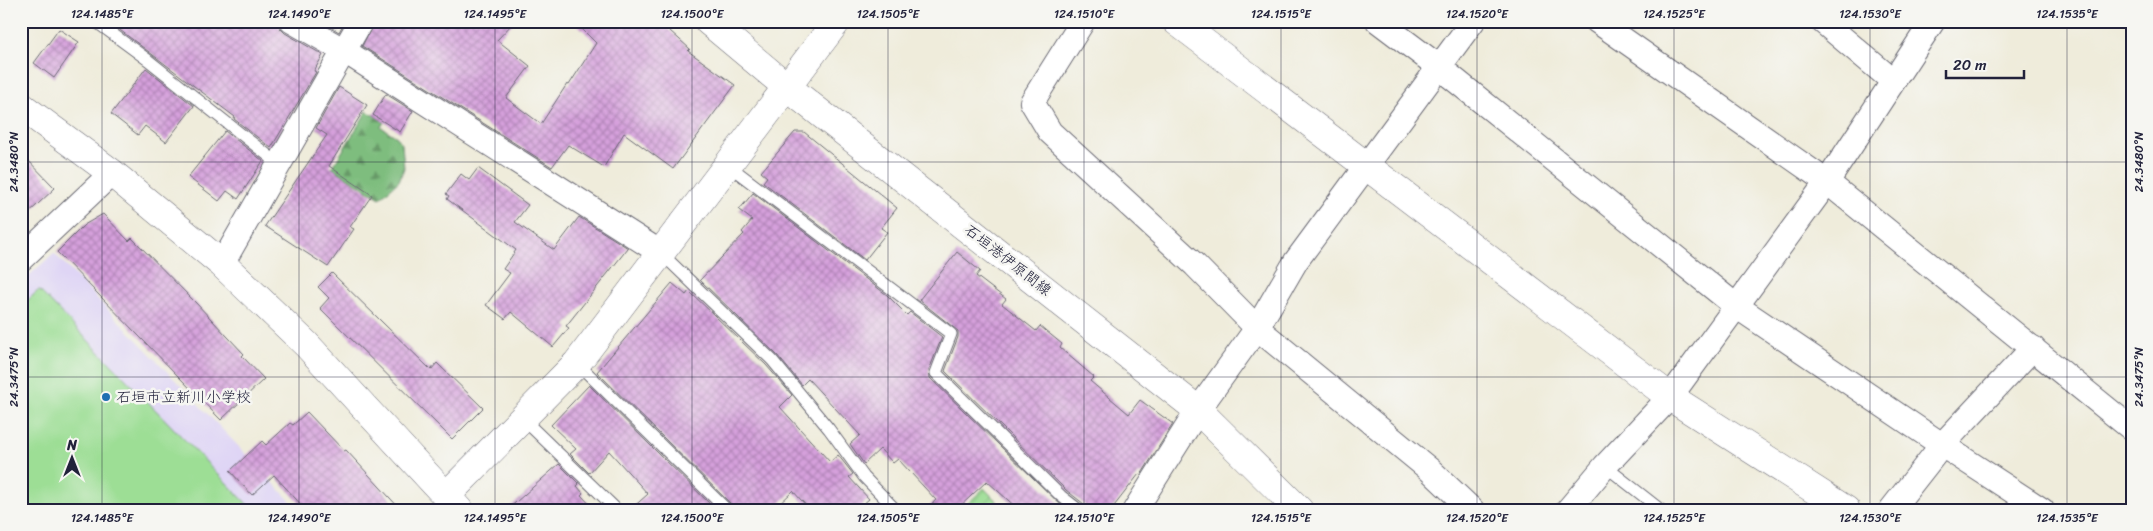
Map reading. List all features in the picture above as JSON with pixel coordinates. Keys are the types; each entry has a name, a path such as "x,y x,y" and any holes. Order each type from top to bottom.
{"street":[{"path":"292,21 344,50 661,253"},
{"path":"222,264 361,21"},
{"name":"石垣港伊原間線","path":"708,21 787,86 1198,410 1299,510"},
{"path":"21,106 112,173 222,264 306,344 452,503 522,418 577,363 837,21"},
{"path":"1083,21 1032,102 1050,132 1195,265 1257,328 1430,470 1472,510"},
{"path":"1176,21 1670,397 1846,510"},
{"path":"1378,21 1439,67 1736,306 2042,510"},
{"path":"1134,510 1198,410 1257,328 1296,262 1473,21"},
{"path":"1597,21 1827,182 2132,429"},
{"path":"1822,21 1894,81"},
{"path":"1568,510 1605,466 1670,397 1827,182 1933,21"},
{"path":"21,260 112,173"},
{"path":"1891,510 1942,445 2033,348"}],"lane":[{"path":"95,21 148,60 280,165"},
{"path":"728,165 950,334 936,373 1061,496 1080,510"},
{"path":"661,253 772,360 829,429 864,477 896,510"},
{"path":"577,363 727,510"},
{"path":"522,418 617,510"},
{"path":"1605,466 1661,510"}],"shaded area":[{"name":"石垣市立新川小学校","path":"54,253 299,510 21,510 21,283"}],"green space":[{"path":"367,111 384,122 381,127 397,137 402,144 404,168 399,181 380,198 332,168"},
{"name":"石垣市立新川小学校","path":"39,290 253,510 21,510 21,306"},
{"path":"984,488 1005,510 961,510"}],"building":[{"path":"108,21 278,21 280,28 285,33 323,55 314,71 316,72 271,148 234,119 235,117"},
{"path":"320,21 345,21 339,32"},
{"path":"375,21 515,21 497,40 530,66 506,98 541,124 596,43 574,21 659,21 690,49 688,51 735,85 673,169 624,133 604,167 568,145 552,167 362,46"},
{"path":"59,29 79,42 54,78 34,63"},
{"path":"146,68 194,106 166,142 145,126 138,135 111,114"},
{"path":"339,87 367,105 329,166 372,195 350,227 354,229 328,267 265,226 327,135 316,128"},
{"path":"386,94 413,111 400,132 373,115"},
{"path":"225,131 263,161 238,199 227,191 219,201 188,177"},
{"path":"795,132 804,132 897,208 881,228 887,232 865,260 763,182 767,177 761,172"},
{"path":"21,153 55,188 21,220"},
{"path":"478,168 528,205 515,222 554,250 579,217 628,248 566,326 569,328 553,347 511,312 505,319 486,305 510,273 503,269 516,250 447,199 449,196 446,194 461,174 469,180"},
{"path":"753,193 887,295 907,315 910,312 942,337 929,370 930,378 1066,510 1019,510 987,481 956,510 925,510 936,500 898,459 893,463 880,449 864,464 850,444 860,435 808,379 802,385 777,355 700,280 744,234 742,232 752,220 739,210"},
{"path":"103,214 129,241 132,238 195,302 244,354 242,356 264,379 221,420 57,252 84,225"},
{"path":"957,252 980,271 976,276 1006,299 1002,304 1036,331 1040,326 1062,344 1060,348 1094,377 1090,381 1129,414 1140,400 1173,424 1141,475 1139,474 1111,510 1086,510 1084,504 1066,490 945,371 958,337 958,331 919,300"},
{"path":"332,273 431,370 437,363 483,408 452,439 320,308 329,298 318,287"},
{"path":"672,283 686,295 689,291 766,365 792,395 780,407 830,462 838,455 853,474 849,477 869,499 856,510 810,510 793,491 773,510 734,510 732,505 597,372"},
{"path":"589,385 716,510 630,510 648,494 609,451 589,473 570,454 576,449 551,425"},
{"path":"307,412 344,451 346,450 401,510 306,510 274,475 252,495 230,471 262,441 266,445 290,423 293,425"},
{"path":"559,464 579,484 577,486 583,493 581,495 595,510 507,510"}],"place":[{"name":"石垣市立新川小学校","path":"106,397"}]}
